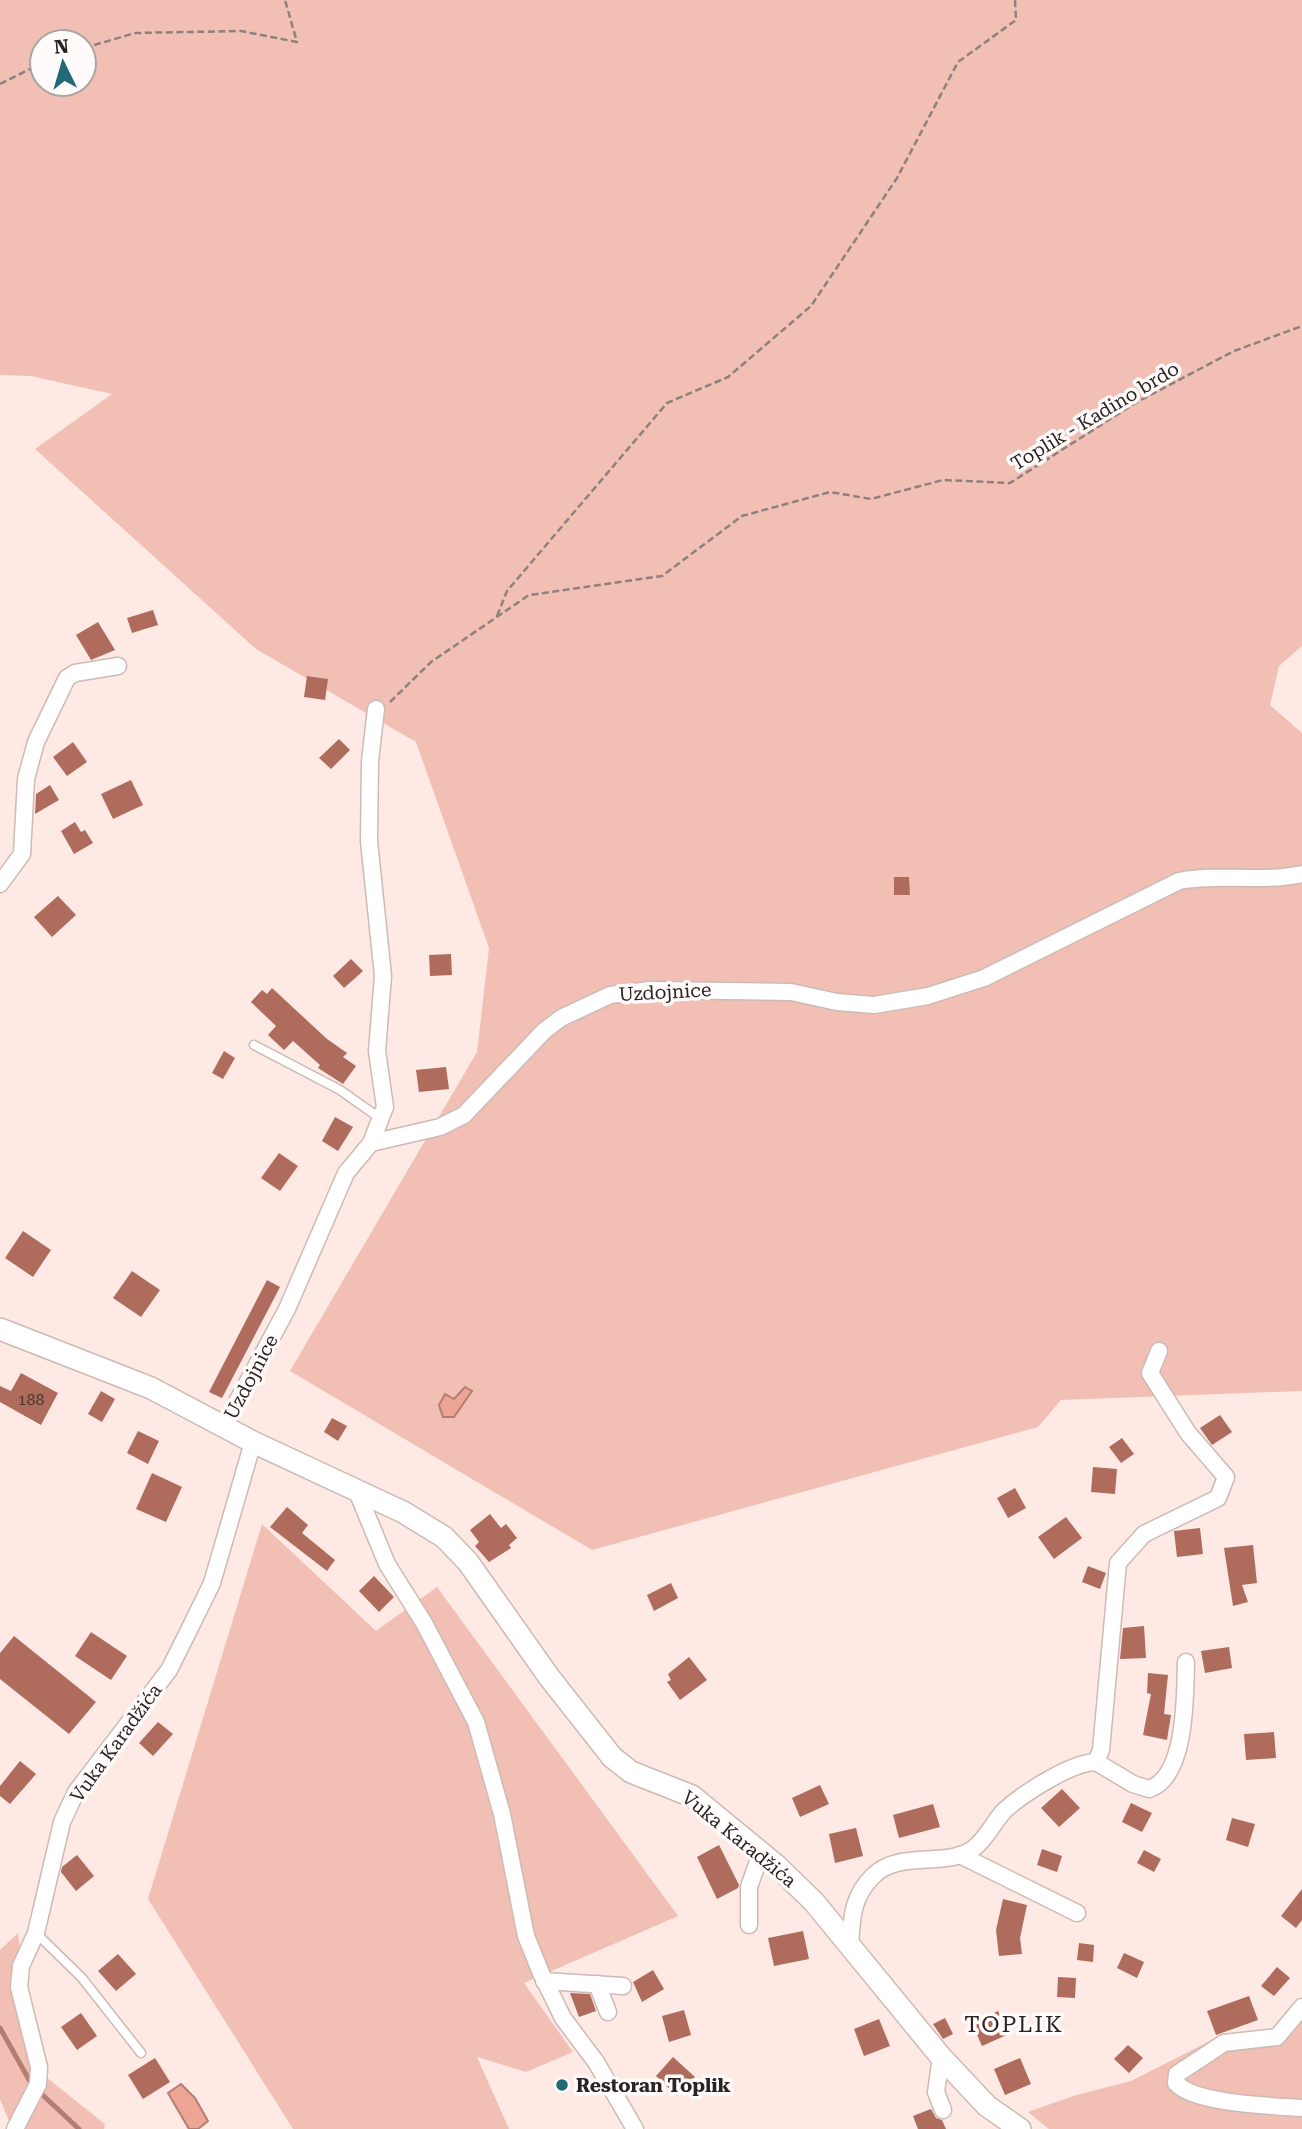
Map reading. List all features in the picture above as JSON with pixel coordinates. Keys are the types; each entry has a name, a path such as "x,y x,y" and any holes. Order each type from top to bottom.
{"street":[{"path":"0,884 22,854 26,779 36,742 67,678 75,673 118,666"},
{"path":"371,1143 385,1107 377,1051 383,976 369,841 370,761 375,713"},
{"name":"Uzdojnice","path":"224,1426 287,1309 346,1173 371,1143 440,1128 464,1115 544,1031 561,1018 610,995 651,990 730,989 791,992 837,1002 874,1005 928,996 984,978 1179,881 1203,877 1280,879 1302,874"},
{"name":"Vuka Karadžića","path":"0,1329 152,1388 253,1442 356,1489 444,1537 468,1562 549,1676 612,1757 631,1772 692,1796 761,1853 814,1902 940,2057 986,2106 1020,2129"},
{"path":"1096,1762 1101,1749 1118,1563 1144,1534 1218,1498 1226,1477 1188,1433 1150,1373 1160,1351"},
{"name":"Vuka Karadžića","path":"15,2129 36,2091 39,2067 19,1987 21,1966 36,1933 62,1822 76,1792 169,1670 216,1570 253,1442"},
{"path":"356,1489 387,1564 424,1623 476,1722 499,1803 526,1936 544,1981 564,2018 596,2062 635,2129"},
{"path":"850,1944 853,1904 874,1874 904,1861 960,1855 973,1849 1005,1811 1029,1792 1074,1765 1096,1762 1133,1784 1149,1789 1164,1781 1183,1731 1186,1662"},
{"path":"749,1925 749,1887 761,1853"},
{"path":"960,1855 1077,1913"},
{"path":"544,1981 623,1986"},
{"path":"597,1984 608,2012"},
{"path":"1302,2007 1278,2037 1224,2043 1177,2074 1176,2083 1182,2090 1220,2100 1302,2108"},
{"path":"940,2057 936,2092 943,2110"}],"lane":[{"path":"254,1045 340,1090 381,1119"},
{"path":"36,1933 82,1978 141,2053"}],"path":[{"path":"98,44 135,33 241,31 297,42 285,0"},
{"path":"497,616 507,591 667,403 728,377 811,306 897,178 958,62 1016,20 1015,0"},
{"path":"0,84 28,70"},
{"name":"Toplik - Kadino brdo","path":"375,713 431,662 529,595 662,576 742,516 830,492 871,499 943,481 1010,483 1137,401 1234,351 1302,326"}],"shaded area":[{"path":"0,0 1302,0 1302,646 1279,666 1270,705 1302,733 1302,1391 1061,1400 1038,1427 592,1550 290,1371 477,1052 489,948 416,742 256,649 35,449 112,394 31,376 0,375"},
{"path":"465,1387 472,1391 454,1417 443,1417 439,1405 445,1394 454,1399"},
{"path":"262,1524 376,1631 437,1587 678,1916 524,1983 573,2052 526,2072 477,2057 509,2129 293,2129 148,1899"},
{"path":"18,1933 36,2069 105,2124 104,2129 12,2129 0,2099 0,1950"},
{"path":"1302,2013 1302,2129 1049,2129 1028,2112 1073,2096 1131,2081 1222,2035 1280,2041"},
{"path":"181,2084 195,2098 208,2121 198,2129 189,2129 168,2093"}],"building":[{"path":"153,610 158,625 132,633 127,618"},
{"path":"98,622 115,650 91,660 76,635"},
{"path":"307,676 328,679 325,700 304,697"},
{"path":"339,739 350,750 331,769 319,758"},
{"path":"73,742 87,762 67,776 53,757"},
{"path":"131,780 143,805 113,819 101,794"},
{"path":"50,785 59,800 35,814 36,794"},
{"path":"75,822 81,832 85,830 93,843 74,854 61,831"},
{"path":"894,877 909,877 910,895 894,895"},
{"path":"58,896 76,915 52,937 34,917"},
{"path":"451,954 452,975 430,976 429,955"},
{"path":"351,959 363,971 344,988 333,976"},
{"path":"272,988 327,1039 347,1053 343,1057 356,1066 343,1084 318,1068 320,1065 293,1041 284,1050 268,1035 276,1026 251,1002 262,990 267,994"},
{"path":"224,1051 235,1058 223,1079 212,1073"},
{"path":"446,1067 449,1089 419,1092 416,1070"},
{"path":"335,1117 353,1127 338,1151 322,1141"},
{"path":"279,1153 298,1166 280,1191 261,1178"},
{"path":"23,1231 51,1250 33,1277 5,1258"},
{"path":"132,1271 160,1290 141,1317 113,1298"},
{"path":"267,1280 280,1287 222,1398 209,1392"},
{"path":"21,1373 58,1393 41,1425 0,1402 0,1386 11,1391"},
{"path":"101,1391 115,1399 102,1422 88,1414"},
{"path":"1220,1415 1232,1432 1212,1445 1200,1428"},
{"path":"332,1418 347,1426 338,1441 324,1432"},
{"path":"138,1431 159,1441 148,1464 127,1453"},
{"path":"1122,1438 1134,1454 1121,1463 1109,1447"},
{"path":"1093,1467 1117,1469 1115,1494 1091,1492"},
{"path":"152,1473 182,1487 166,1522 136,1509"},
{"path":"1015,1488 1026,1508 1008,1518 997,1498"},
{"path":"287,1507 308,1525 302,1533 335,1560 327,1571 270,1527"},
{"path":"490,1514 501,1528 506,1524 517,1538 509,1545 511,1548 489,1562 475,1546 479,1542 470,1530"},
{"path":"1066,1517 1082,1538 1054,1559 1038,1537"},
{"path":"1200,1528 1203,1554 1177,1557 1174,1531"},
{"path":"1253,1545 1257,1583 1242,1585 1248,1602 1233,1606 1224,1548"},
{"path":"1088,1566 1106,1573 1100,1589 1082,1582"},
{"path":"374,1576 394,1597 379,1612 359,1591"},
{"path":"671,1583 678,1598 654,1611 647,1595"},
{"path":"1144,1626 1146,1658 1120,1659 1123,1628"},
{"path":"91,1632 127,1656 111,1680 75,1656"},
{"path":"14,1636 96,1702 69,1734 0,1679 0,1653"},
{"path":"1229,1647 1232,1668 1205,1673 1201,1651"},
{"path":"689,1657 707,1680 680,1700 667,1682 671,1680 668,1674"},
{"path":"1148,1673 1168,1675 1164,1714 1171,1715 1167,1740 1143,1735 1151,1694 1147,1693"},
{"path":"158,1722 173,1734 153,1756 139,1743"},
{"path":"1274,1732 1276,1758 1246,1760 1244,1734"},
{"path":"20,1761 36,1774 10,1804 0,1796 0,1786"},
{"path":"820,1785 829,1804 800,1817 792,1798"},
{"path":"1062,1789 1080,1808 1059,1827 1041,1808"},
{"path":"1131,1803 1152,1813 1142,1832 1122,1822"},
{"path":"933,1804 940,1827 899,1838 893,1815"},
{"path":"1232,1818 1255,1824 1248,1847 1226,1840"},
{"path":"856,1828 863,1856 835,1863 829,1834"},
{"path":"719,1845 739,1885 717,1899 697,1857"},
{"path":"1042,1849 1062,1856 1057,1872 1037,1865"},
{"path":"1144,1850 1161,1859 1154,1872 1137,1863"},
{"path":"77,1855 94,1876 76,1891 61,1872 62,1867"},
{"path":"1302,1889 1302,1920 1296,1928 1281,1916"},
{"path":"1003,1899 1027,1905 1020,1938 1022,1954 999,1956 996,1930"},
{"path":"803,1931 809,1959 774,1966 768,1938"},
{"path":"1079,1943 1094,1945 1093,1962 1077,1960"},
{"path":"1124,1953 1144,1962 1137,1978 1117,1968"},
{"path":"118,1954 136,1974 116,1991 98,1971"},
{"path":"1277,1967 1290,1978 1274,1996 1261,1986"},
{"path":"653,1970 664,1989 642,2002 633,1982"},
{"path":"1058,1977 1076,1978 1075,1998 1057,1997"},
{"path":"570,1993 590,1994 596,2011 579,2017"},
{"path":"1249,1996 1258,2020 1216,2035 1207,2011"},
{"path":"684,2010 691,2035 669,2042 662,2016"},
{"path":"998,2011 1009,2034 982,2046 972,2023"},
{"path":"81,2013 97,2036 77,2050 61,2027"},
{"path":"945,2018 953,2034 943,2039 933,2024"},
{"path":"879,2019 890,2046 864,2056 854,2029"},
{"path":"1128,2045 1143,2058 1129,2073 1114,2059"},
{"path":"673,2057 695,2077 677,2096 656,2076"},
{"path":"155,2058 170,2082 143,2099 128,2075"},
{"path":"1020,2058 1031,2084 1005,2095 994,2069"},
{"path":"931,2109 936,2118 942,2120 946,2129 918,2129 913,2116"}],"waterway":[{"path":"0,2028 32,2085 79,2129"}],"place":[{"name":"Restoran Toplik","path":"562,2085"}],"district":[{"name":"TOPLIK","path":"1014,2024"}]}
